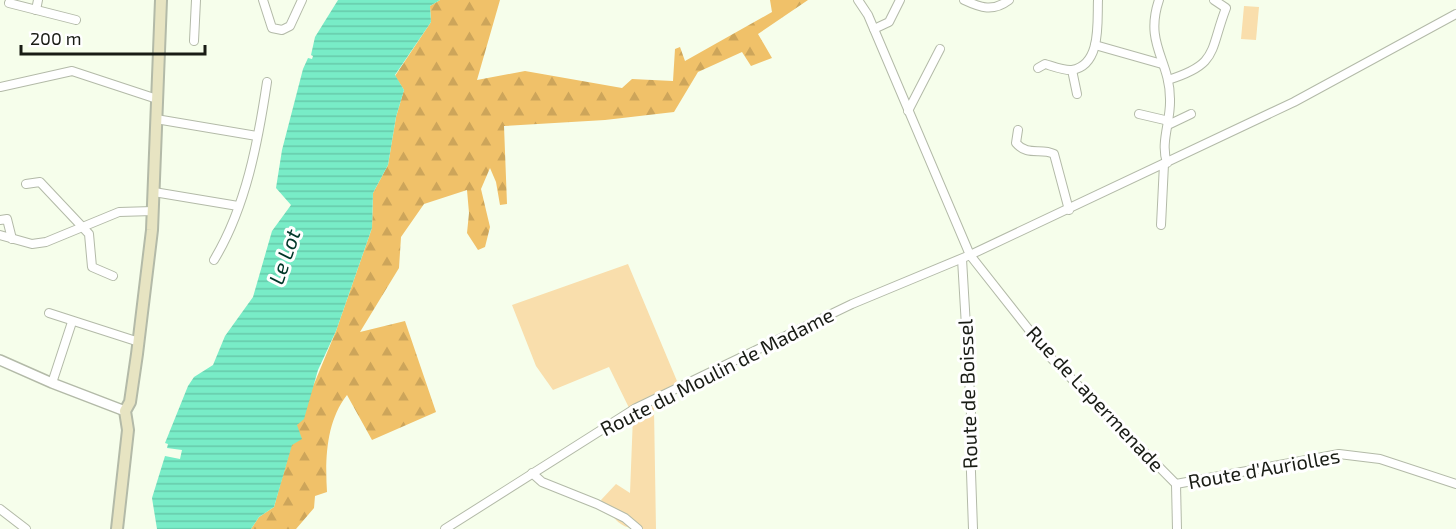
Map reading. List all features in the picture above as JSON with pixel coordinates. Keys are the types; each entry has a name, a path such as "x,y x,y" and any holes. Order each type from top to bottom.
{"main road":[{"path":"117,529 128,430 125,411 130,402 139,342 153,211 161,0"}],"street":[{"path":"36,10 38,0"},
{"path":"194,41 196,0"},
{"path":"263,0 272,28 282,30 290,26 302,0"},
{"path":"858,0 874,29 966,257 1294,102 1456,14"},
{"path":"874,29 889,22 900,0"},
{"path":"964,0 987,9 998,7 1009,0"},
{"path":"1038,68 1045,64 1072,70 1084,64 1092,56 1095,45 1098,0"},
{"path":"1159,0 1153,25 1154,42 1168,80 1168,123 1163,152 1166,164 1161,225"},
{"path":"1168,80 1191,73 1205,63 1212,52 1226,8 1214,0"},
{"path":"9,3 76,20"},
{"path":"1095,45 1162,64"},
{"path":"908,111 940,49"},
{"path":"0,87 72,70 157,99"},
{"path":"1072,70 1071,75 1077,94"},
{"path":"214,260 224,243 238,206 257,136 267,82"},
{"path":"1139,114 1168,123 1191,114"},
{"path":"156,119 257,136"},
{"path":"1018,130 1016,143 1022,150 1036,153 1047,150 1054,154 1069,210"},
{"path":"26,184 40,182 89,234 92,267 113,276"},
{"path":"154,192 238,206"},
{"path":"0,235 32,244 46,242 119,212 153,211"},
{"path":"0,220 7,219 10,223 12,239"},
{"name":"Route du Moulin de Madame","path":"445,529 636,408 852,304 966,257"},
{"name":"Rue de Lapermenade","path":"966,257 1052,359 1176,484"},
{"name":"Route de Boissel","path":"966,257 971,411 969,444 973,529"},
{"path":"49,313 139,342"},
{"path":"51,383 72,322"},
{"path":"0,360 51,383 125,411"},
{"name":"Route d'Auriolles","path":"1176,484 1338,454 1380,459 1456,484"},
{"path":"532,473 542,482 625,518 638,529"},
{"path":"1176,484 1177,529"},
{"path":"0,509 26,529"}],"shaded area":[{"path":"1244,6 1259,7 1256,40 1241,39"},
{"path":"628,264 677,381 654,409 656,529 636,529 623,525 613,517 601,500 616,484 630,493 633,416 609,367 553,390 536,366 512,305"}],"green space":[{"path":"440,0 500,0 477,80 525,71 622,88 632,79 673,81 675,49 680,47 685,61 772,12 770,0 808,0 758,34 772,58 751,66 742,52 698,72 674,112 605,120 504,126 507,204 500,205 496,182 490,168 481,189 490,227 485,247 478,250 467,233 469,213 467,190 424,204 401,237 399,268 360,332 405,321 436,412 372,440 347,395 335,417 328,441 327,492 315,496 314,508 296,529 251,529 259,517 274,507 297,425 336,331 372,228 373,193 388,165 396,117 404,90 395,76 431,22 430,6"}],"water":[{"name":"Le Lot","path":"338,0 440,0 430,6 431,22 395,75 404,90 396,117 388,165 373,193 372,228 336,331 318,370 304,419 297,425 302,439 292,445 274,507 259,517 251,529 157,529 152,498 165,456 180,459 182,450 167,448 168,444 165,443 188,386 194,377 213,365 225,336 253,297 272,231 291,205 276,188 282,150 303,69 308,58 312,59 315,37"}]}
